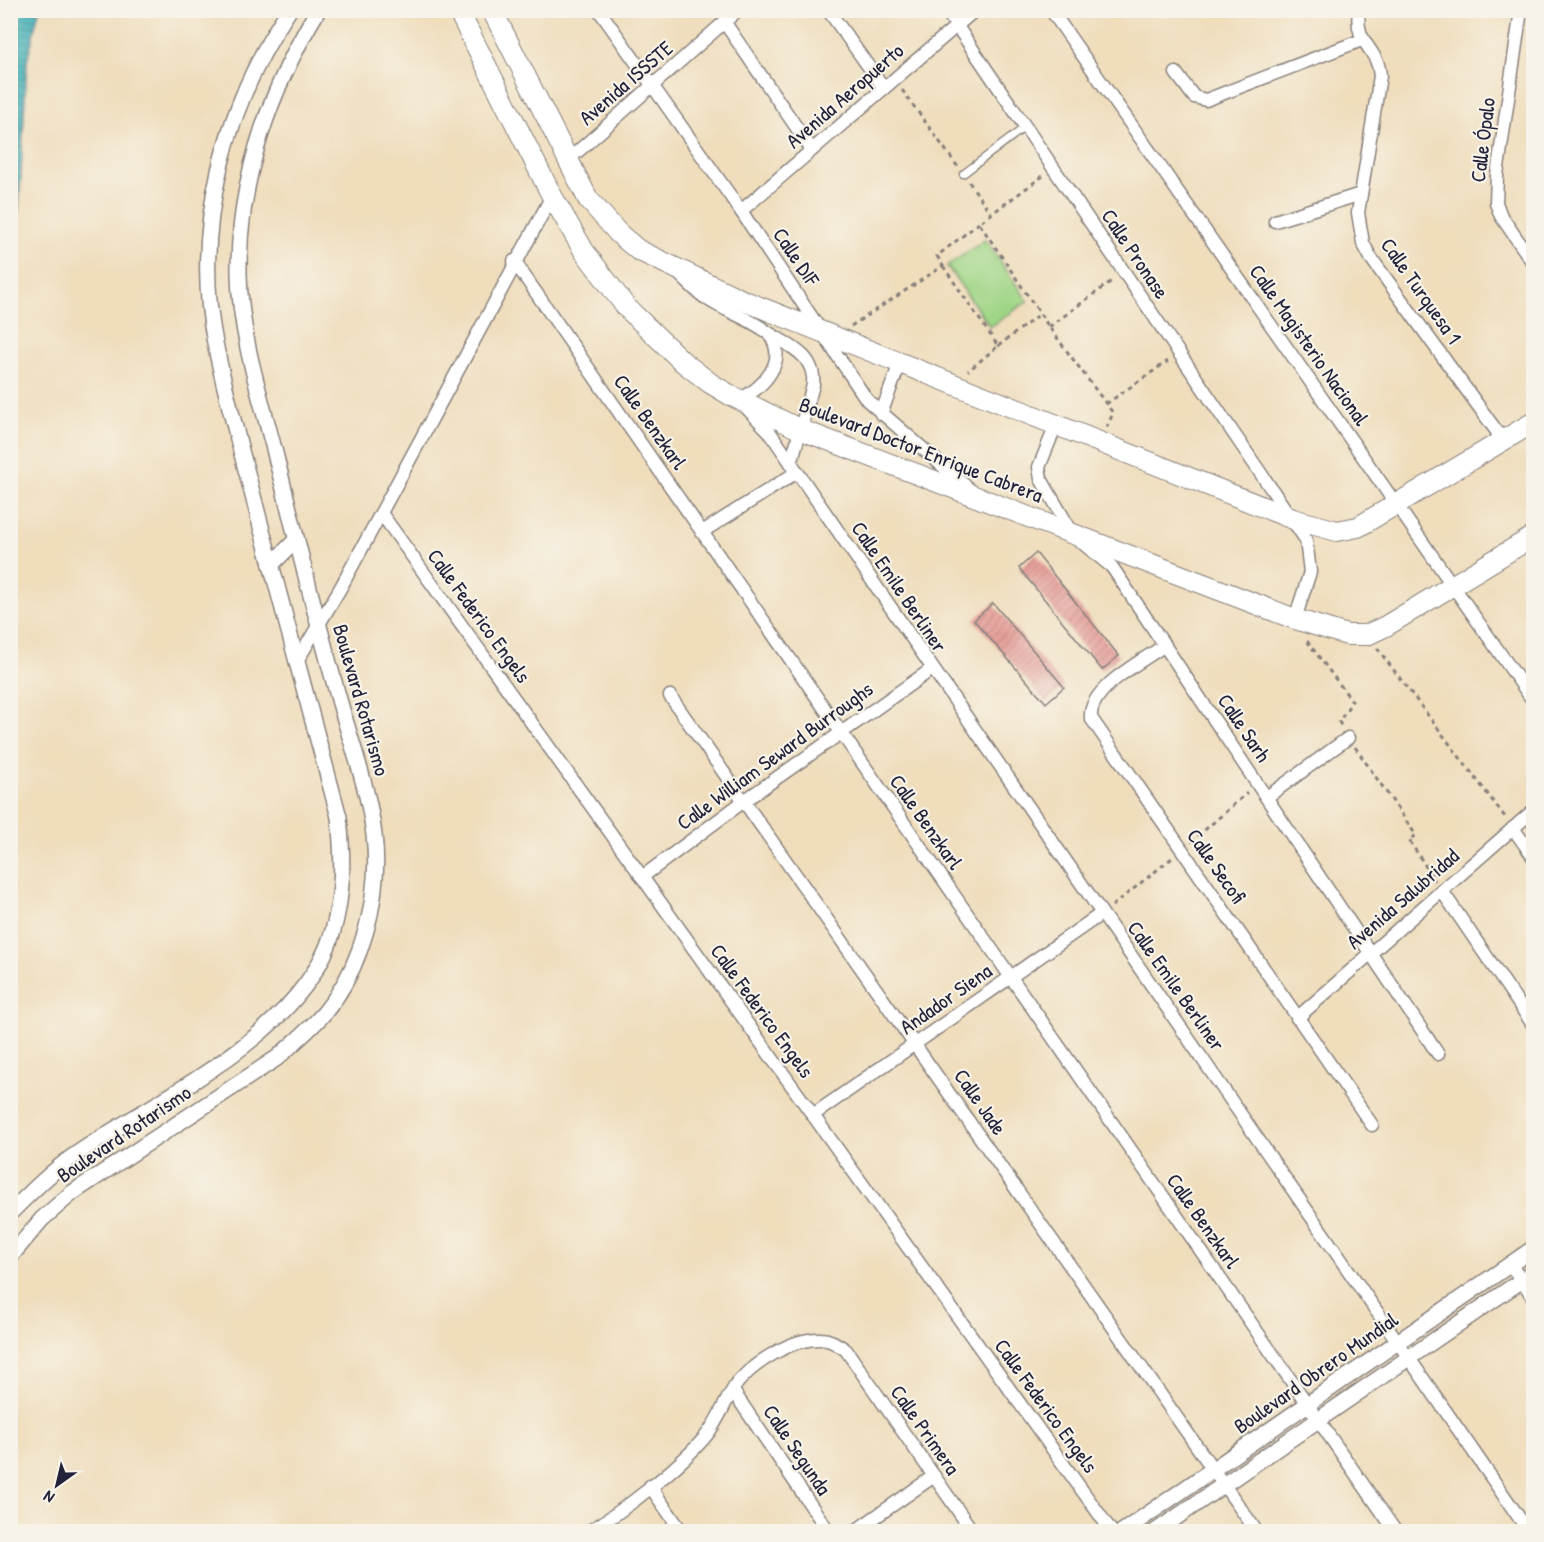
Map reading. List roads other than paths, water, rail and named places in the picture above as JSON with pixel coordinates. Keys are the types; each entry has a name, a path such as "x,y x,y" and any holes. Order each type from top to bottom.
{"main road":[{"name":"Boulevard Doctor Enrique Cabrera","path":"458,10 552,195 584,252 626,307 683,362 739,400 800,429 985,502 1295,619 1347,635 1367,634 1453,587"},
{"path":"492,10 588,199 619,234 638,250 676,270 830,335 1293,519 1337,531 1358,527 1533,422"},
{"path":"1453,587 1533,536"}],"street":[{"path":"10,1213 76,1154 211,1070 252,1039 290,1003 319,961 332,936 339,906 343,856 339,817 296,663 215,341 208,260 210,221 218,174 229,135 259,60 289,10"},
{"name":"Boulevard Rotarismo","path":"10,1257 42,1219 72,1192 277,1058 326,1011 355,961 372,903 376,847 370,811 318,626 247,341 239,278 239,248 249,176 259,137 283,76 318,10"},
{"name":"Calle DIF","path":"599,10 830,335 867,400 985,502"},
{"name":"Avenida ISSSTE","path":"567,161 738,10"},
{"path":"828,10 884,88"},
{"name":"Calle Pronase","path":"946,10 1306,540 1310,572 1295,619"},
{"name":"Avenida Aeropuerto","path":"741,211 975,10"},
{"name":"Calle Magisterio Nacional","path":"1051,10 1533,702"},
{"name":"Calle Turquesa 1","path":"1359,10 1357,23 1362,40 1376,57 1380,76 1361,194 1359,225 1371,258 1503,441"},
{"name":"Calle Ópalo","path":"1521,10 1497,175 1496,203 1501,216 1533,264"},
{"path":"725,23 812,150"},
{"path":"1176,74 1194,97 1206,100 1362,40"},
{"path":"1275,221 1361,194"},
{"path":"296,663 381,513 514,261 552,195"},
{"name":"Calle Benzkarl","path":"514,261 1318,1420"},
{"path":"676,270 707,300 800,353 813,371 813,385 800,429 794,468 702,532"},
{"path":"739,400 758,387 774,367 776,352 768,333"},
{"path":"881,414 900,363"},
{"name":"Calle Emile Berliner","path":"739,400 768,431 794,468 1529,1532"},
{"name":"Calle Sarh","path":"1056,425 1039,466 1041,479 1074,536 1112,567 1438,1054"},
{"name":"Calle Federico Engels","path":"381,513 1112,1532"},
{"path":"271,565 296,540"},
{"name":"Calle Secofi","path":"1164,645 1101,691 1093,703 1091,718 1372,1125"},
{"name":"Calle William Seward Burroughs","path":"642,877 744,801 932,669"},
{"name":"Calle Jade","path":"670,696 1257,1532"},
{"path":"1267,797 1348,738"},
{"name":"Avenida Salubridad","path":"1297,1018 1533,810"},
{"path":"1513,828 1533,858"},
{"path":"1442,891 1533,1026"},
{"name":"Andador Siena","path":"813,1115 1101,914"},
{"name":"Boulevard Obrero Mundial","path":"1122,1532 1533,1248"},
{"path":"1510,1264 1527,1276 1533,1298"},
{"name":"Boulevard Obrero Mundial","path":"1155,1532 1527,1276"},
{"name":"Calle Primera","path":"733,1391 739,1381 771,1355 803,1341 823,1339 846,1350 973,1532"},
{"path":"588,1532 605,1522 650,1486 706,1436 733,1391"},
{"name":"Calle Segunda","path":"733,1391 829,1532"},
{"path":"1318,1420 1396,1532"},
{"path":"854,1532 934,1476"},
{"path":"650,1486 682,1532"}],"lane":[{"path":"963,174 1025,127"}],"water":[{"path":"11,10 39,11 27,61 19,208 11,250"}]}
